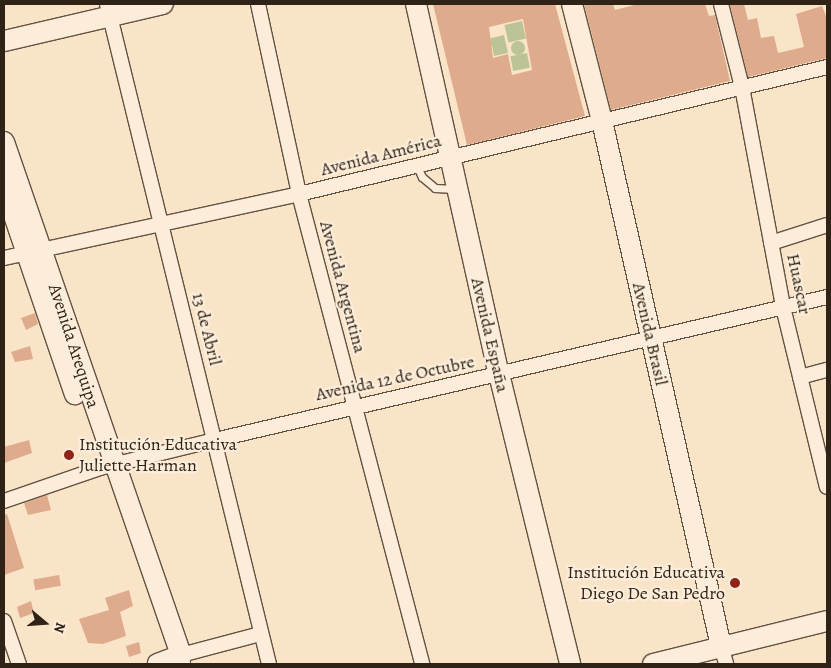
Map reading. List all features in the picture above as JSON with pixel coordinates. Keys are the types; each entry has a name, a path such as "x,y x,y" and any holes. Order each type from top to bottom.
{"street":[{"path":"4,41 109,10 163,4"},
{"name":"Avenida Argentina","path":"258,4 299,194 422,664"},
{"name":"Avenida España","path":"416,4 449,158 499,374 570,664"},
{"name":"Avenida Brasil","path":"572,4 602,121 724,655"},
{"path":"721,4 742,87"},
{"name":"13 de Abril","path":"109,10 215,440 260,634 269,664"},
{"name":"Avenida América","path":"4,258 299,194 827,67"},
{"name":"Huascar","path":"742,87 783,307 827,487"},
{"name":"Avenida Arequipa","path":"4,142 34,250 173,662"},
{"name":"Avenida Arequipa","path":"4,186 34,250"},
{"path":"771,243 827,225"},
{"name":"Avenida 12 de Octubre","path":"4,501 107,467 215,440 827,296"},
{"path":"800,377 827,370"},
{"path":"4,620 19,664"},
{"path":"652,664 724,655 827,621"},
{"path":"173,662 260,634"}],"lane":[{"path":"417,166 422,177 435,188 456,189"}],"green space":[{"path":"522,21 526,39 509,43 504,25"},
{"path":"504,35 508,53 494,56 492,46 484,40"},
{"path":"515,41 521,41 525,48 521,55 515,55 511,51 511,45"},
{"path":"527,53 530,68 513,71 510,56"}],"building":[{"path":"433,4 555,4 585,116 467,145","holes":["523,19 532,70 512,75 508,54 493,58 489,27"]},
{"path":"584,4 613,4 615,10 638,4 705,4 709,16 715,15 730,81 611,110"},
{"path":"744,4 748,20 757,18 761,38 774,36 778,53 804,47 796,14 822,6 827,18 827,58 748,77 730,5"},
{"path":"35,313 38,324 26,330 21,318"},
{"path":"30,346 33,359 15,362 11,352"},
{"path":"29,440 32,453 4,463 4,447"},
{"path":"47,495 51,510 28,515 24,503"},
{"path":"7,514 24,568 4,575 4,515"},
{"path":"59,575 61,586 35,590 33,580"},
{"path":"129,590 133,606 120,612 126,636 103,644 88,643 79,619 109,610 105,598"},
{"path":"31,601 34,613 20,618 17,607"},
{"path":"139,642 141,653 129,657 126,646"}],"place":[{"name":"Institución Educativa Juliette Harman","path":"69,455"},
{"name":"Institución Educativa Diego De San Pedro","path":"735,583"}]}
